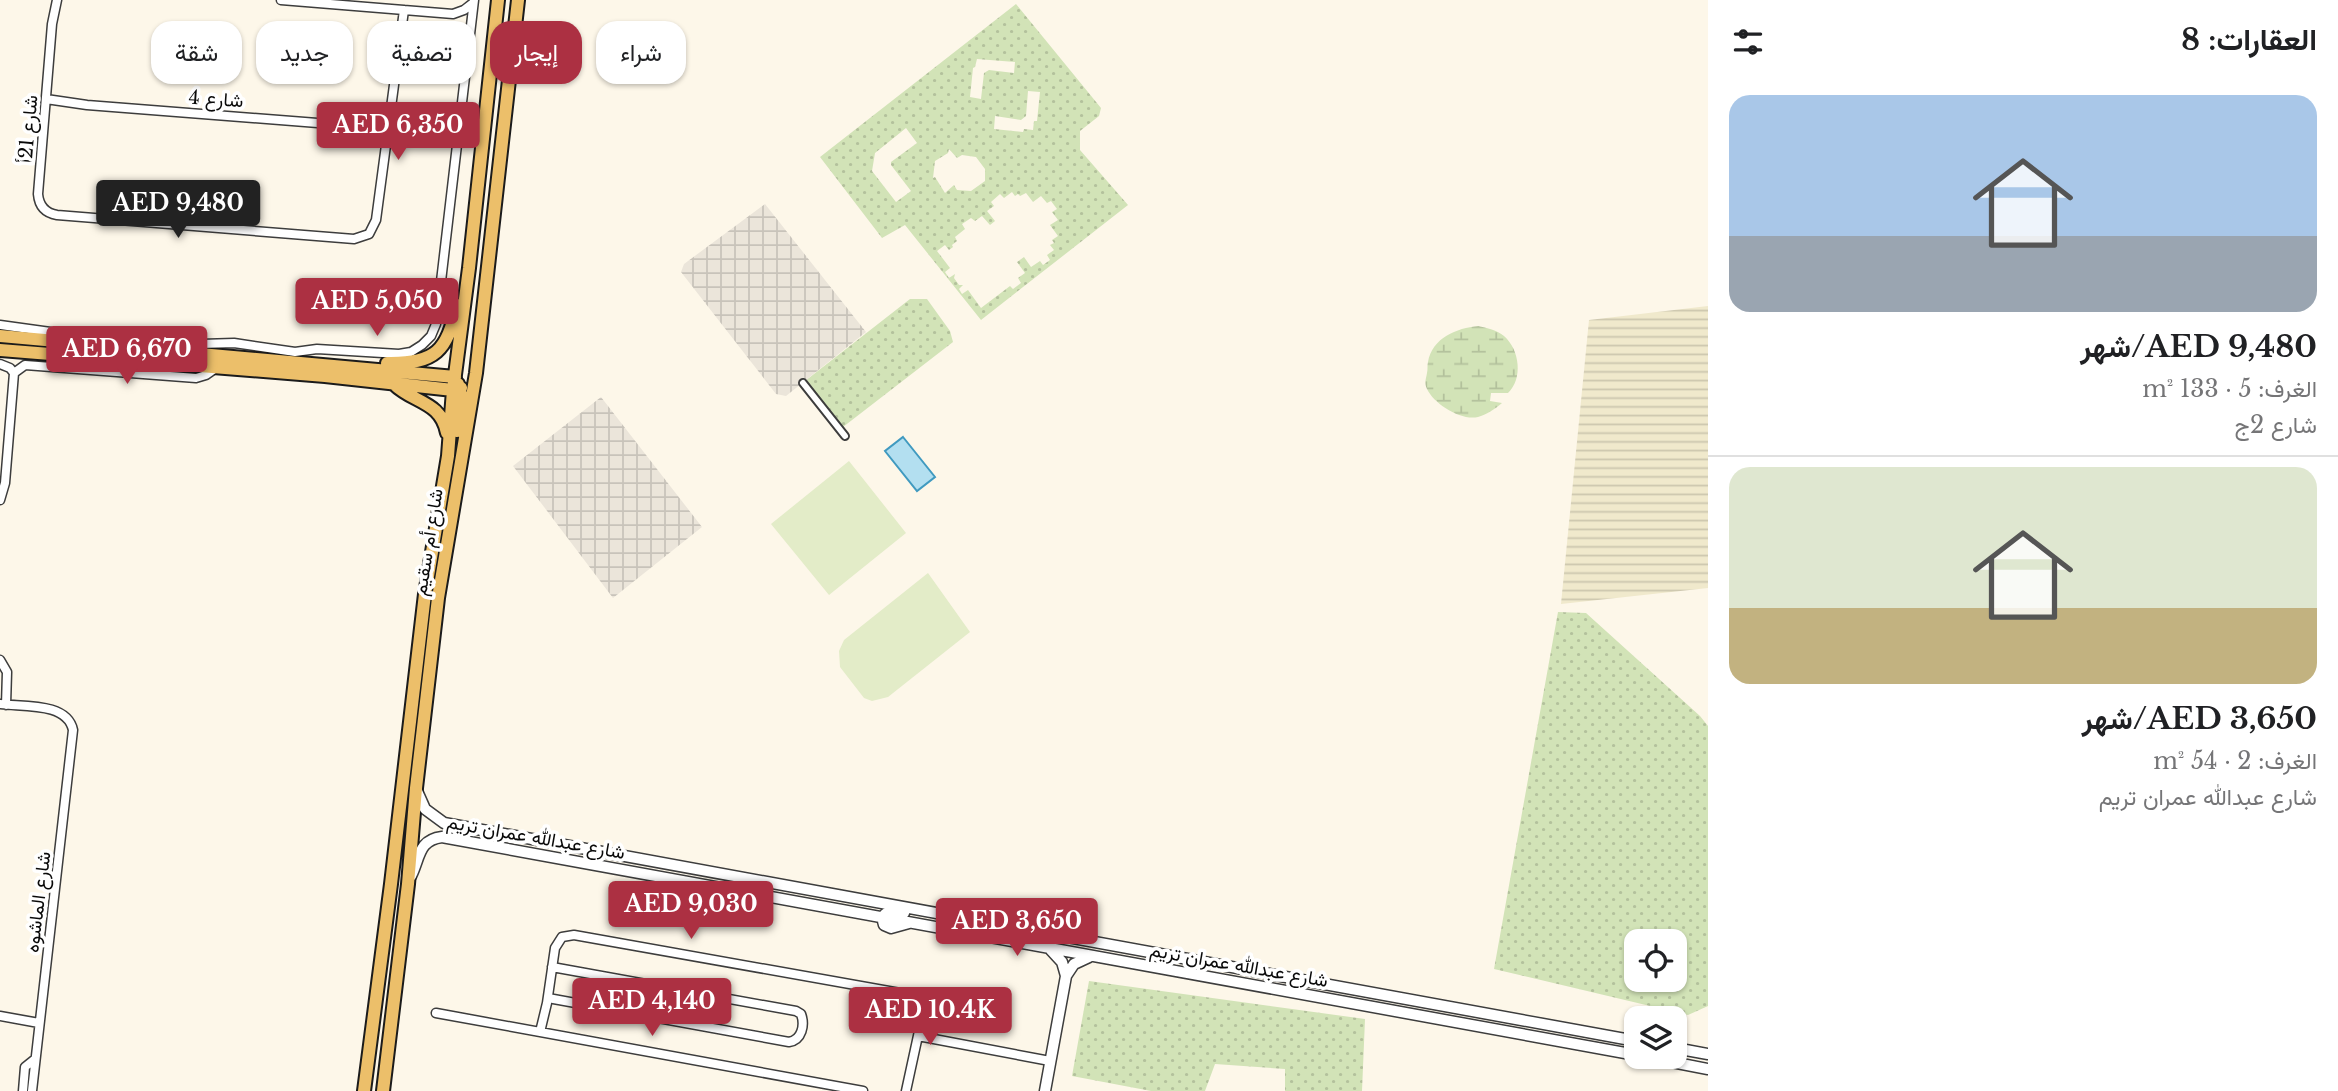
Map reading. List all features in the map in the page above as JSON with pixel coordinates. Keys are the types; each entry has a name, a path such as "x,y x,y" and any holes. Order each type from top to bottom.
{"main road":[{"name":"شارع أم سقيم","path":"363,1091 391,884 425,594 448,456 498,0"},
{"name":"شارع أم سقيم","path":"383,1091 438,598 475,373 518,0"},
{"path":"0,350 456,390 468,384 475,373 467,372 464,366 472,297 469,268"},
{"path":"348,367 414,362 436,352 449,337 460,293 467,283"},
{"path":"0,336 178,354 348,367 456,390"},
{"path":"163,341 178,354"},
{"path":"34,366 50,354"},
{"path":"393,383 439,413 446,426 448,456"},
{"path":"455,496 450,475 456,390"}],"street":[{"name":"شارع 21أ","path":"55,0 38,194 42,207 48,213 354,239 369,234 376,224 387,128"},
{"path":"281,0 453,14 465,21"},
{"path":"453,14 464,10 474,1"},
{"path":"471,21 474,1"},
{"path":"387,128 398,48 400,10"},
{"path":"0,325 65,334 204,344 234,343 295,352 317,349 399,354 411,352 427,341 436,324 464,84"},
{"name":"شارع 4","path":"45,102 387,128"},
{"path":"0,364 14,373"},
{"path":"0,500 5,483 3,451 14,373 21,366 197,378 216,368"},
{"path":"803,383 845,436"},
{"path":"0,660 7,672 3,705"},
{"name":"شارع الماشوه","path":"3,705 53,710 68,718 74,734 32,1091"},
{"name":"شارع عبدالله عمران تريم","path":"416,788 425,810 444,823 1624,1039"},
{"name":"شارع عبدالله عمران تريم","path":"408,884 422,846 442,837 1624,1053"},
{"path":"883,917 889,911 894,911 953,921 980,921"},
{"path":"543,1033 557,942 567,934 574,934 907,993 921,999 924,1009 909,1091"},
{"path":"1045,1091 1066,976 1062,962 1046,947"},
{"path":"1066,976 1080,960 1094,957"},
{"path":"548,1000 789,1042 800,1037 803,1020 801,1014 796,1011 552,967"},
{"path":"655,1018 661,987"},
{"path":"436,1013 863,1091"},
{"path":"3,1016 39,1019"},
{"path":"918,1036 1050,1061"},
{"path":"1687,1050 1708,1054"},
{"path":"23,1091 25,1067 36,1059"},
{"path":"1687,1065 1708,1069"}],"shaded area":[{"path":"765,204 866,332 786,396 776,394 681,272 684,264"},
{"path":"1708,306 1708,588 1561,604 1589,320"},
{"path":"601,397 702,527 613,598 513,466"}],"green space":[{"path":"1016,4 1101,108 1099,116 1080,131 1080,150 1128,205 981,320 905,225 882,238 820,157","holes":["977,59 1015,62 1014,73 989,70 984,73 981,99 970,97","1028,91 1040,92 1037,121 1034,121 1033,130 1024,129 1023,132 994,129 995,116 1021,120 1026,116","906,128 917,143 891,162 911,191 896,202 872,171 875,153","949,149 957,158 962,155 976,157 985,169 985,181 971,191 957,190 954,185 945,193 935,177 933,178 935,161 948,153","1012,192 1015,196 1026,193 1033,202 1041,196 1047,203 1051,201 1057,209 1052,212 1058,220 1050,225 1058,236 1050,245 1054,250 1047,255 1050,260 1043,265 1040,261 1031,267 1024,257 1017,262 1025,273 1018,278 1021,283 1013,289 1010,286 981,308 968,290 962,294 959,289 963,285 959,285 954,278 955,274 949,278 945,272 950,268 937,251 945,245 949,250 953,247 957,241 955,237 965,229 962,224 971,218 975,221 982,216 990,225 995,221 987,211 994,206 991,202 1000,194 1004,198"]},
{"path":"910,299 927,299 950,331 953,342 843,427 805,381"},
{"path":"1478,326 1504,336 1516,356 1518,373 1508,393 1491,393 1490,401 1502,403 1484,415 1471,418 1442,406 1431,395 1426,381 1430,354 1440,341 1454,332"},
{"path":"849,461 906,533 829,595 771,524"},
{"path":"928,573 970,632 888,697 872,701 864,698 840,667 839,651 844,640"},
{"path":"1558,612 1586,613 1708,726 1708,1006 1688,1015 1687,1006 1650,1006 1494,969"},
{"path":"1089,981 1365,1019 1362,1091 1285,1091 1285,1069 1215,1064 1205,1091 1151,1091 1072,1076"}],"water":[{"path":"903,437 935,477 917,491 885,451"}]}
